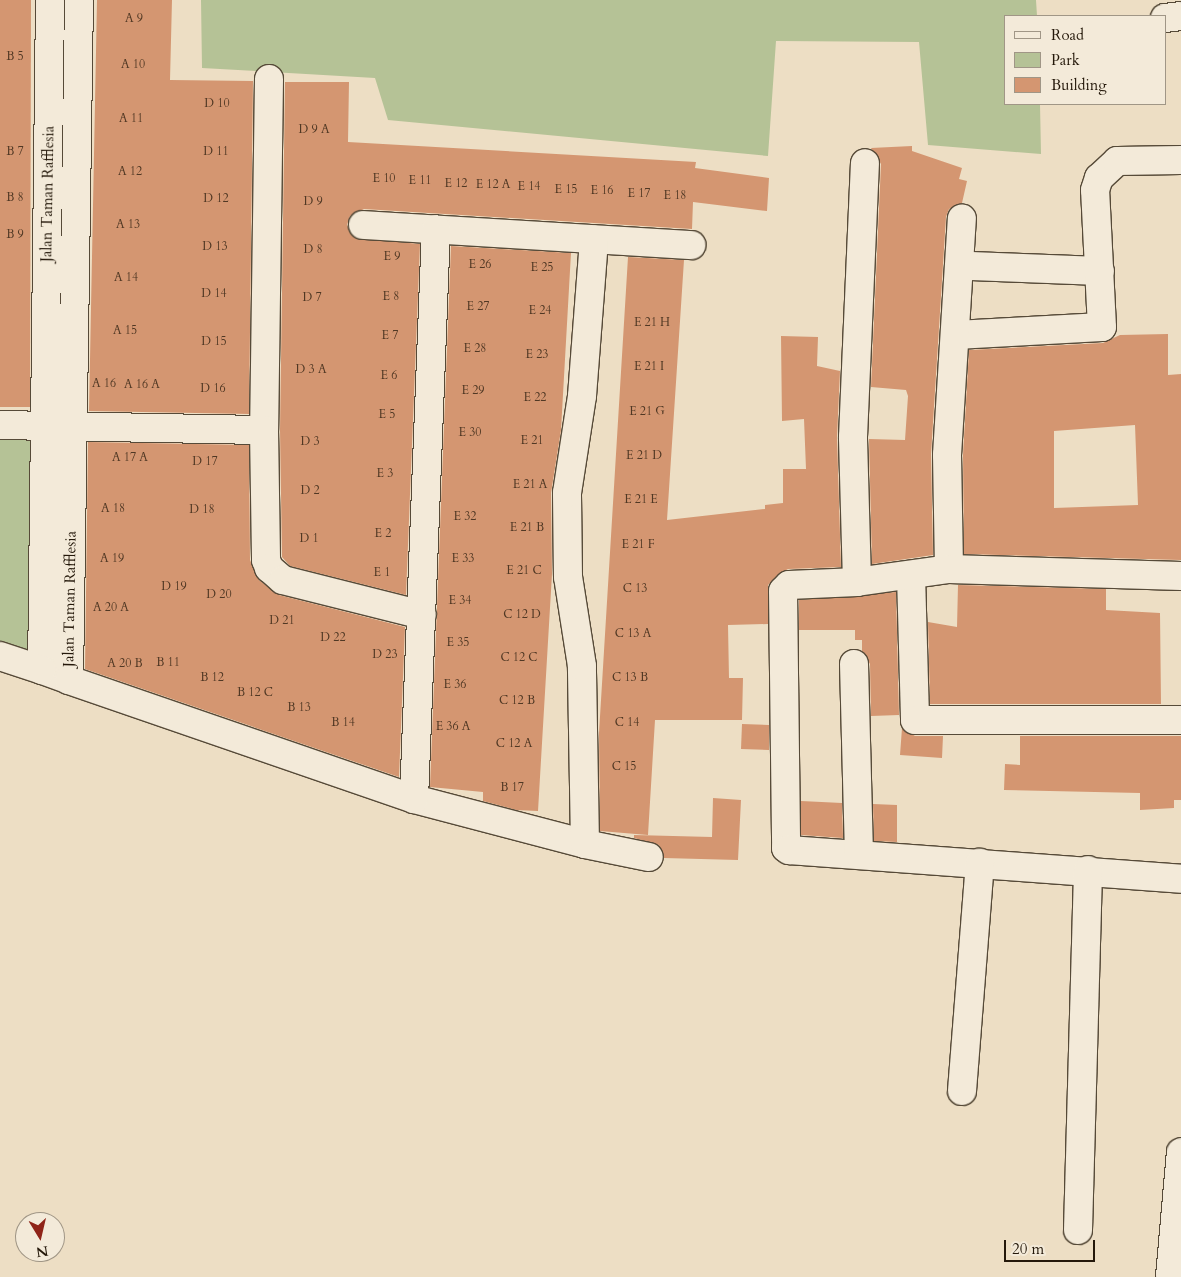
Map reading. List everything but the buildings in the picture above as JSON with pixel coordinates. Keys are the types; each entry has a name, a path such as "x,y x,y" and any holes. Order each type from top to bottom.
{"street":[{"name":"Jalan Taman Rafflesia","path":"50,0 59,425 69,680 42,670 59,425 79,0"},
{"path":"1166,18 1181,16"},
{"path":"269,79 263,548 268,568 283,580 422,615"},
{"path":"956,335 1102,327 1095,190 1099,178 1117,162 1181,160"},
{"path":"857,582 852,437 865,163"},
{"path":"949,569 946,492 962,218"},
{"path":"363,225 691,245"},
{"path":"414,799 436,229"},
{"path":"585,844 582,666 568,578 567,493 582,396 594,239"},
{"path":"971,266 1100,271"},
{"path":"0,425 264,430"},
{"path":"1181,576 949,569 857,582 784,588 783,717 786,848 1088,870 1181,879"},
{"path":"910,575 915,720 1181,720"},
{"path":"0,656 42,670"},
{"path":"854,664 859,854"},
{"path":"69,680 414,799 585,844 649,857"},
{"path":"962,1091 980,863"},
{"path":"1078,1230 1088,870"},
{"path":"1170,1277 1181,1152"}],"green space":[{"path":"201,0 1036,0 1037,15 1004,15 1004,105 1040,105 1041,154 928,145 919,42 776,41 768,156 388,120 375,78 202,68"},
{"path":"42,428 39,666 0,652 0,429"}]}
